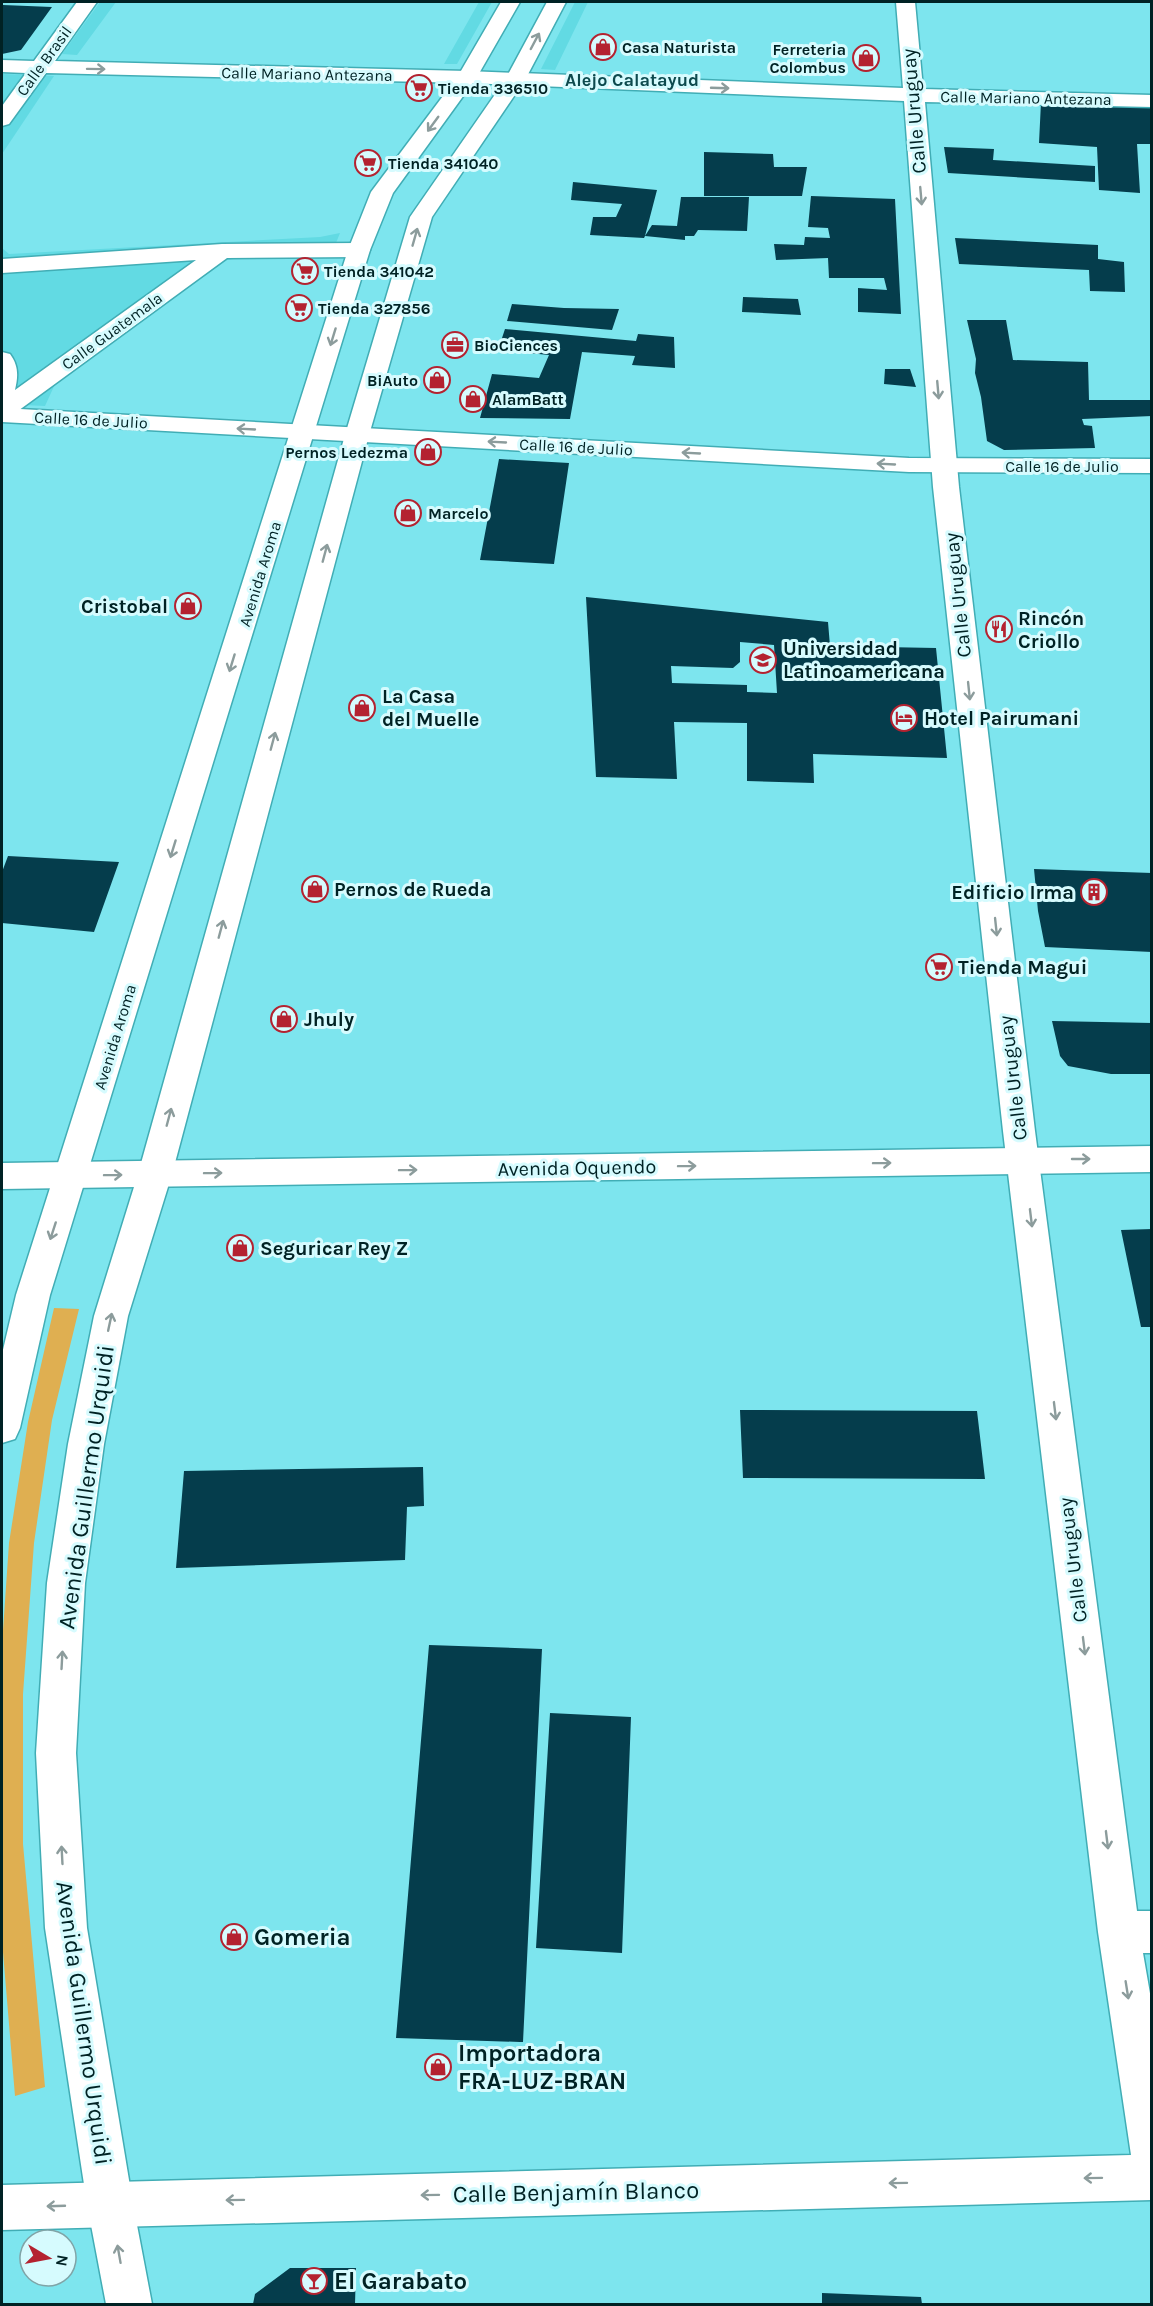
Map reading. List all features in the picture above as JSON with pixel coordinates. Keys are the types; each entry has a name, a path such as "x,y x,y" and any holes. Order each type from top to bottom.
{"main road":[{"name":"Calle Brasil","path":"2,120 87,2"},
{"name":"Avenida Aroma","path":"71,1175 359,250 382,192 467,77 510,2"},
{"path":"155,1174 357,435 421,217 515,80 556,2"},
{"name":"Calle Uruguay","path":"906,2 912,96 945,466 1023,1160 1135,1932 1152,2151"},
{"name":"Calle Mariano Antezana","path":"2,66 467,77 912,96 1152,101"},
{"path":"2,266 222,251 359,250"},
{"name":"Calle Guatemala","path":"2,413 222,251"},
{"path":"2,359 6,375 2,394"},
{"name":"Calle 16 de Julio","path":"2,413 357,435 945,466 1152,466"},
{"name":"Avenida Oquendo","path":"2,1176 1152,1159"},
{"name":"Avenida Guillermo Urquidi","path":"129,2304 110,2204 66,1928 56,1752 66,1582 87,1444 111,1316 155,1174"},
{"path":"2,1428 33,1295 71,1175"},
{"name":"Calle Benjamín Blanco","path":"2,2208 1152,2177"}],"shaded area":[{"path":"100,2 116,2 77,55 62,54"},
{"path":"479,2 492,2 457,64 444,64"},
{"path":"575,2 588,2 555,70 541,69"},
{"path":"2,75 54,76 2,154"},
{"path":"340,233 330,258 247,257 227,260 56,382 45,406 2,404 2,248 9,254 320,237"},
{"path":"54,1308 79,1309 52,1420 34,1543 23,1694 23,1844 45,2087 15,2096 2,1940 2,1645 9,1543 28,1422"}],"building":[{"path":"3,5 52,7 21,50 2,54"},
{"path":"1041,102 1152,108 1152,144 1137,144 1140,193 1099,190 1097,147 1039,143"},
{"path":"944,147 994,149 993,160 1095,166 1095,182 948,173"},
{"path":"704,152 773,154 774,167 807,167 802,196 704,196"},
{"path":"573,182 657,190 644,238 590,235 593,217 616,217 622,204 571,200"},
{"path":"811,196 895,199 901,314 858,312 858,288 887,290 884,278 829,278 828,258 776,260 774,244 804,245 805,237 830,238 828,228 808,227"},
{"path":"681,197 749,197 747,231 698,230 694,236 685,236 685,240 645,236 652,225 677,226"},
{"path":"955,238 1098,245 1098,259 1124,262 1125,292 1090,291 1089,270 959,264"},
{"path":"743,297 798,299 801,315 742,312"},
{"path":"512,304 619,309 612,330 507,321"},
{"path":"967,320 1006,320 1013,360 1088,362 1089,400 1152,400 1152,416 1082,419 1084,425 1092,426 1095,448 1004,450 987,441 975,373 976,359"},
{"path":"505,329 636,341 638,334 674,337 675,368 632,365 635,356 582,352 570,419 480,418 492,374 539,378 549,355 498,350"},
{"path":"885,369 910,369 916,387 884,384"},
{"path":"499,459 569,463 554,564 480,560"},
{"path":"586,597 828,622 830,646 936,648 947,758 813,754 814,783 747,781 747,723 674,722 677,779 596,777","holes":["740,642 774,645 777,693 747,692 747,685 672,683 671,666 733,668 740,662"]},
{"path":"8,856 119,862 94,932 2,923 2,872"},
{"path":"1034,869 1152,873 1152,952 1045,947 1038,911"},
{"path":"1052,1021 1152,1023 1152,1074 1111,1074 1068,1066 1060,1056"},
{"path":"1152,1229 1152,1327 1141,1327 1121,1230"},
{"path":"740,1410 977,1411 985,1479 743,1478"},
{"path":"423,1467 424,1506 407,1507 405,1560 176,1568 184,1471"},
{"path":"429,1645 542,1649 523,2042 396,2038"},
{"path":"550,1713 631,1717 622,1953 536,1948"},
{"name":"El Garabato","path":"290,2268 356,2268 355,2304 253,2304 255,2294"},
{"path":"822,2293 921,2297 922,2304 822,2304"}],"place":[{"name":"Casa Naturista","path":"603,47"},
{"name":"Ferreteria Colombus","path":"866,58"},
{"name":"Tienda 336510","path":"419,88"},
{"name":"Tienda 341040","path":"368,163"},
{"name":"Tienda 341042","path":"305,271"},
{"name":"Tienda 327856","path":"299,308"},
{"name":"BioCiences","path":"455,345"},
{"name":"BiAuto","path":"437,380"},
{"name":"AlamBatt","path":"473,399"},
{"name":"Pernos Ledezma","path":"428,452"},
{"name":"Marcelo","path":"408,513"},
{"name":"Cristobal","path":"188,606"},
{"name":"Rincón Criollo","path":"999,629"},
{"name":"Universidad Latinoamericana","path":"763,660"},
{"name":"La Casa del Muelle","path":"362,708"},
{"name":"Hotel Pairumani","path":"904,718"},
{"name":"Pernos de Rueda","path":"315,889"},
{"name":"Edificio Irma","path":"1094,892"},
{"name":"Tienda Magui","path":"939,967"},
{"name":"Jhuly","path":"284,1019"},
{"name":"Seguricar Rey Z","path":"240,1248"},
{"name":"Gomeria","path":"234,1937"},
{"name":"Importadora FRA-LUZ-BRAN","path":"438,2067"},
{"name":"El Garabato","path":"314,2281"}],"district":[{"name":"Alejo Calatayud","path":"632,80"}]}
